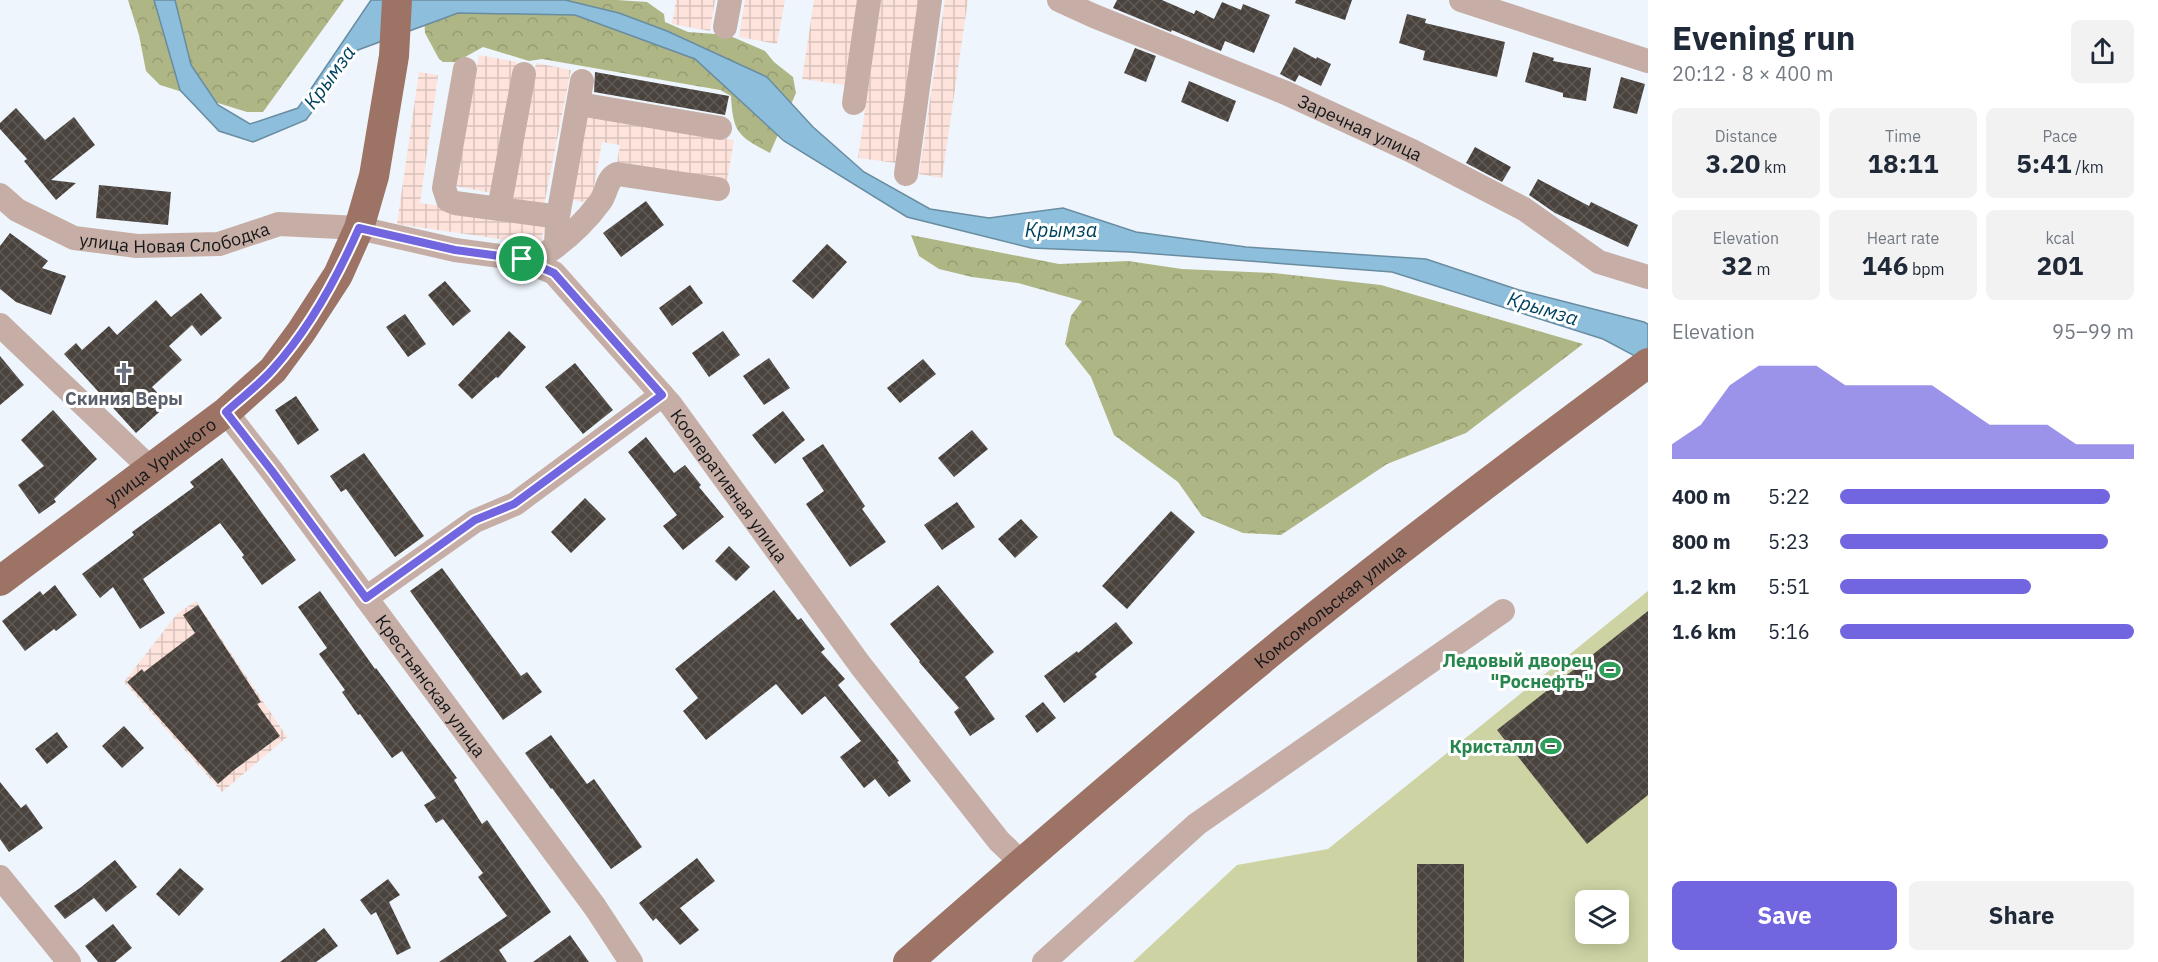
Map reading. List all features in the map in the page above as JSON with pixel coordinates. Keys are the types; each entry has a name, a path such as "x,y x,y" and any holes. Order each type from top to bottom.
{"main road":[{"name":"улица Урицкого","path":"0,581 226,412 273,370 301,332 338,275 359,228 374,176 394,56 397,0"},
{"name":"Комсомольская улица","path":"908,962 1276,648 1529,450 1648,363"}],"street":[{"path":"725,27 730,0"},
{"path":"854,103 869,0"},
{"path":"906,174 930,0"},
{"name":"Заречная улица","path":"1059,0 1286,93 1412,151 1524,209 1599,262 1648,277"},
{"path":"1461,0 1648,61"},
{"path":"465,69 444,188 448,200 455,203 552,216 556,234"},
{"path":"499,209 524,74"},
{"path":"522,259 544,254 556,234 581,92 720,128"},
{"path":"556,234 571,234 601,202 610,180 617,174 718,189"},
{"name":"улица Новая Слободка","path":"0,195 17,210 74,238 137,246 219,244 279,224 359,228"},
{"name":"Кооперативная улица","path":"359,228 455,250 522,259 554,273 662,395 861,666 999,841 1022,863"},
{"path":"0,326 151,469"},
{"path":"366,598 475,520 514,504 662,395"},
{"name":"Крестьянская улица","path":"226,412 595,906 631,962"},
{"path":"1044,962 1197,824 1503,611"},
{"path":"0,876 69,962"}],"shaded area":[{"path":"676,0 715,0 710,31 672,24"},
{"path":"745,0 785,0 777,44 739,37"},
{"path":"814,0 858,0 845,85 802,79"},
{"path":"881,0 919,0 896,163 858,158"},
{"path":"945,0 968,0 942,178 919,174"},
{"path":"479,55 517,62 492,193 455,186"},
{"path":"536,63 571,70 544,205 509,198"},
{"path":"419,72 438,75 420,203 545,220 541,245 397,224"},
{"path":"587,115 734,140 727,182 617,163 620,145 602,142 591,203 572,200"},
{"path":"196,601 287,737 222,792 124,682 177,614"}],"green space":[{"path":"128,0 344,0 263,112 247,112 160,85 146,71 139,35"},
{"path":"423,0 647,2 664,14 665,22 688,32 728,35 765,51 774,62 793,77 796,93 770,153 739,132 733,118 731,96 720,90 542,59 529,61 483,47 456,62 443,62 439,59 425,33"},
{"path":"911,235 1059,264 1128,261 1182,269 1274,273 1381,285 1583,344 1466,433 1387,464 1281,535 1243,533 1202,516 1178,482 1114,435 1091,377 1065,344 1071,316 1082,301 1018,283 972,277 939,269 919,256"},
{"name":"Кристалл","path":"1648,591 1648,962 1133,962 1237,865 1328,849"}],"water":[{"name":"Крымза","path":"154,0 175,0 191,65 218,105 250,124 298,108 371,0 565,0 619,13 667,31 767,77 813,127 864,172 930,209 989,218 1063,208 1136,232 1246,247 1426,259 1519,290 1644,322 1648,324 1648,363 1603,339 1392,272 1130,252 1031,248 907,217 784,141 695,59 575,15 458,13 358,50 306,120 253,142 219,131 180,90"}],"building":[{"path":"1117,0 1162,0 1194,14 1196,10 1214,19 1222,2 1241,10 1243,4 1270,15 1254,53 1225,41 1221,51 1113,8"},
{"path":"1296,0 1352,0 1345,20 1295,3"},
{"path":"1407,14 1426,19 1425,23 1505,42 1497,77 1423,60 1425,51 1399,43"},
{"path":"1294,47 1331,64 1321,86 1299,75 1295,82 1280,74"},
{"path":"1135,48 1156,56 1146,82 1124,73"},
{"path":"1533,52 1554,58 1553,61 1591,68 1586,101 1563,97 1563,93 1525,82"},
{"path":"595,72 729,96 725,115 594,92"},
{"path":"1621,77 1645,84 1637,114 1613,108"},
{"path":"1189,81 1236,101 1228,122 1181,102"},
{"path":"16,108 45,140 74,117 95,145 51,180 76,183 56,200 24,161 27,159 0,129 0,123"},
{"path":"1475,147 1511,167 1502,182 1466,163"},
{"path":"1538,179 1589,206 1591,202 1638,225 1628,247 1555,213 1529,195"},
{"path":"99,185 171,192 168,225 96,218"},
{"path":"646,201 664,225 621,257 603,233"},
{"path":"10,233 48,261 42,268 66,276 51,315 16,302 0,289 0,246"},
{"path":"827,244 847,262 813,299 792,281"},
{"path":"445,281 471,311 453,326 428,295"},
{"path":"690,285 703,303 672,326 659,308"},
{"name":"Скиния Веры","path":"201,293 222,318 201,336 192,325 169,346 182,360 152,387 168,404 136,433 64,354 76,343 82,350 109,326 117,335 156,300 171,317"},
{"path":"405,314 426,344 408,357 386,327"},
{"path":"509,331 526,347 498,378 496,377 472,399 458,385"},
{"path":"723,331 740,355 709,377 692,353"},
{"path":"0,356 24,385 0,405"},
{"path":"769,358 790,388 764,405 743,376"},
{"path":"923,359 936,374 900,403 887,388"},
{"path":"575,363 613,410 583,434 545,387"},
{"path":"296,396 319,430 298,445 275,410"},
{"path":"53,410 97,459 54,499 56,502 39,514 18,485 44,466 21,440"},
{"path":"783,411 805,440 775,464 752,435"},
{"path":"972,430 988,449 954,477 938,458"},
{"path":"646,437 674,473 685,465 701,485 699,487 724,517 683,550 663,526 677,515 628,452"},
{"path":"823,444 865,506 862,509 886,542 850,567 806,504 824,491 802,458"},
{"path":"364,453 424,536 395,557 346,489 341,492 330,476"},
{"path":"222,458 296,560 262,585 242,557 244,555 220,523 143,579 165,613 140,629 113,587 100,598 82,574 134,535 132,532 194,487 190,482"},
{"path":"585,498 606,519 571,553 551,532"},
{"path":"957,502 975,527 942,550 924,525"},
{"path":"1171,511 1195,532 1127,609 1102,586"},
{"path":"1021,519 1038,537 1015,558 998,539"},
{"path":"729,546 750,567 736,581 715,561"},
{"path":"442,568 521,676 527,672 542,692 503,720 410,591"},
{"path":"55,585 77,615 25,651 2,621 40,591 43,595"},
{"path":"938,585 994,652 965,677 995,719 970,736 954,712 959,708 890,624"},
{"path":"774,590 798,620 801,618 825,649 821,652 845,679 838,685 899,761 897,762 911,781 889,797 875,779 864,788 840,757 861,741 825,696 802,715 776,684 706,740 683,711 698,698 675,669"},
{"path":"320,591 457,778 454,780 482,824 487,820 551,912 499,950 507,962 439,962 507,916 478,877 483,873 443,819 436,823 424,805 436,798 402,751 392,758 360,714 358,715 342,692 345,690 319,654 327,648 298,607"},
{"path":"198,605 261,702 257,704 280,736 218,784 127,682 142,669 144,672 195,633 183,615"},
{"name":"Ледовый дворец \"Роснефть\"","path":"1648,611 1648,795 1587,844 1497,730"},
{"path":"1116,622 1133,643 1095,674 1097,677 1064,703 1044,676 1077,651 1078,653"},
{"path":"1043,702 1056,718 1037,733 1025,716"},
{"path":"124,726 144,748 122,768 102,746"},
{"path":"57,732 68,747 47,764 35,749"},
{"path":"551,735 587,784 594,779 642,847 611,869 525,753"},
{"path":"0,782 21,808 26,804 43,828 9,852 0,839"},
{"path":"697,858 715,881 680,908 699,930 680,945 656,918 653,921 639,903"},
{"path":"115,860 137,887 106,912 94,898 65,919 54,906"},
{"path":"1417,864 1464,864 1464,962 1417,962"},
{"path":"180,868 204,889 179,916 156,894"},
{"path":"388,879 400,895 389,902 411,948 397,955 376,912 371,915 360,900"},
{"path":"113,924 132,948 115,962 98,962 85,946"},
{"path":"324,928 338,946 316,962 280,962"},
{"path":"569,936 589,962 533,962"}],"place":[{"name":"Скиния Веры","path":"124,373"},
{"name":"Ледовый дворец \"Роснефть\"","path":"1610,670"},
{"name":"Кристалл","path":"1551,746"}],"route":[{"path":"359,228 455,250 522,259 554,273 662,395 514,504 475,520 366,598 226,412 273,370 301,332 338,275 359,228"}]}
